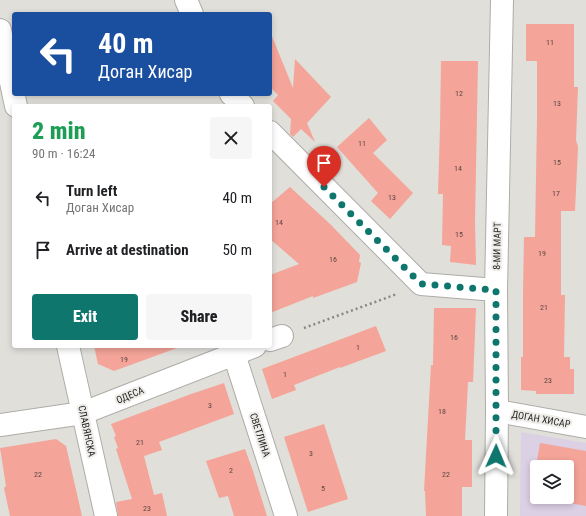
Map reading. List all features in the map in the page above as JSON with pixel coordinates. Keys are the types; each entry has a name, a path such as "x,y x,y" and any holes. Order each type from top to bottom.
{"street":[{"path":"186,0 191,12"},
{"name":"8-МИ МАРТ","path":"496,516 496,290 502,0"},
{"path":"0,30 12,87"},
{"path":"233,96 241,104"},
{"path":"272,134 421,284 496,290"},
{"name":"СЛАВЯНСКА","path":"68,348 106,516"},
{"name":"ОДЕСА","path":"0,425 83,414 250,348"},
{"name":"СВЕТЛИНА","path":"234,354 286,516"},
{"name":"ДОГАН ХИСАР","path":"497,411 586,427"}],"path":[{"path":"276,338 421,284"}],"shaded area":[{"path":"521,432 586,443 586,516 520,516"}],"building":[{"path":"526,24 574,24 574,87 578,87 576,140 578,147 575,211 561,211 561,295 565,295 564,357 570,357 570,369 574,369 574,394 536,394 536,391 521,390 521,357 523,357 524,237 535,237 537,119 537,61 526,61"},
{"path":"272,36 293,88 295,59 331,97 307,123 315,142 301,129 293,137 290,134 291,119 273,101 278,95 272,89"},
{"path":"441,61 478,61 475,222 476,265 450,262 451,246 442,245 443,194 438,194"},
{"path":"369,118 387,140 373,153 413,193 390,219 371,201 378,193 337,147"},
{"path":"290,187 330,224 360,255 359,262 361,263 357,282 313,298 313,296 272,312 272,274 299,264 272,241 272,202"},
{"path":"434,308 476,308 473,382 468,382 465,440 472,440 472,487 462,487 462,516 426,516 424,491 431,365 433,365"},
{"path":"376,326 386,351 294,385 296,390 272,399 262,369"},
{"path":"94,348 177,348 114,371 98,364"},
{"path":"224,383 234,414 159,442 162,450 144,456 154,495 162,493 167,516 118,516 116,502 132,499 116,449 118,448 114,437 116,436 111,424"},
{"path":"324,424 348,499 308,512 284,437"},
{"path":"56,439 66,446 82,516 10,516 4,488 6,486 0,448"},
{"path":"540,443 586,451 586,506 574,504 574,460 537,460"},
{"path":"245,449 267,516 234,516 228,496 219,498 206,461"}],"route":[{"path":"324,187 421,284 496,290 496,456"}]}
